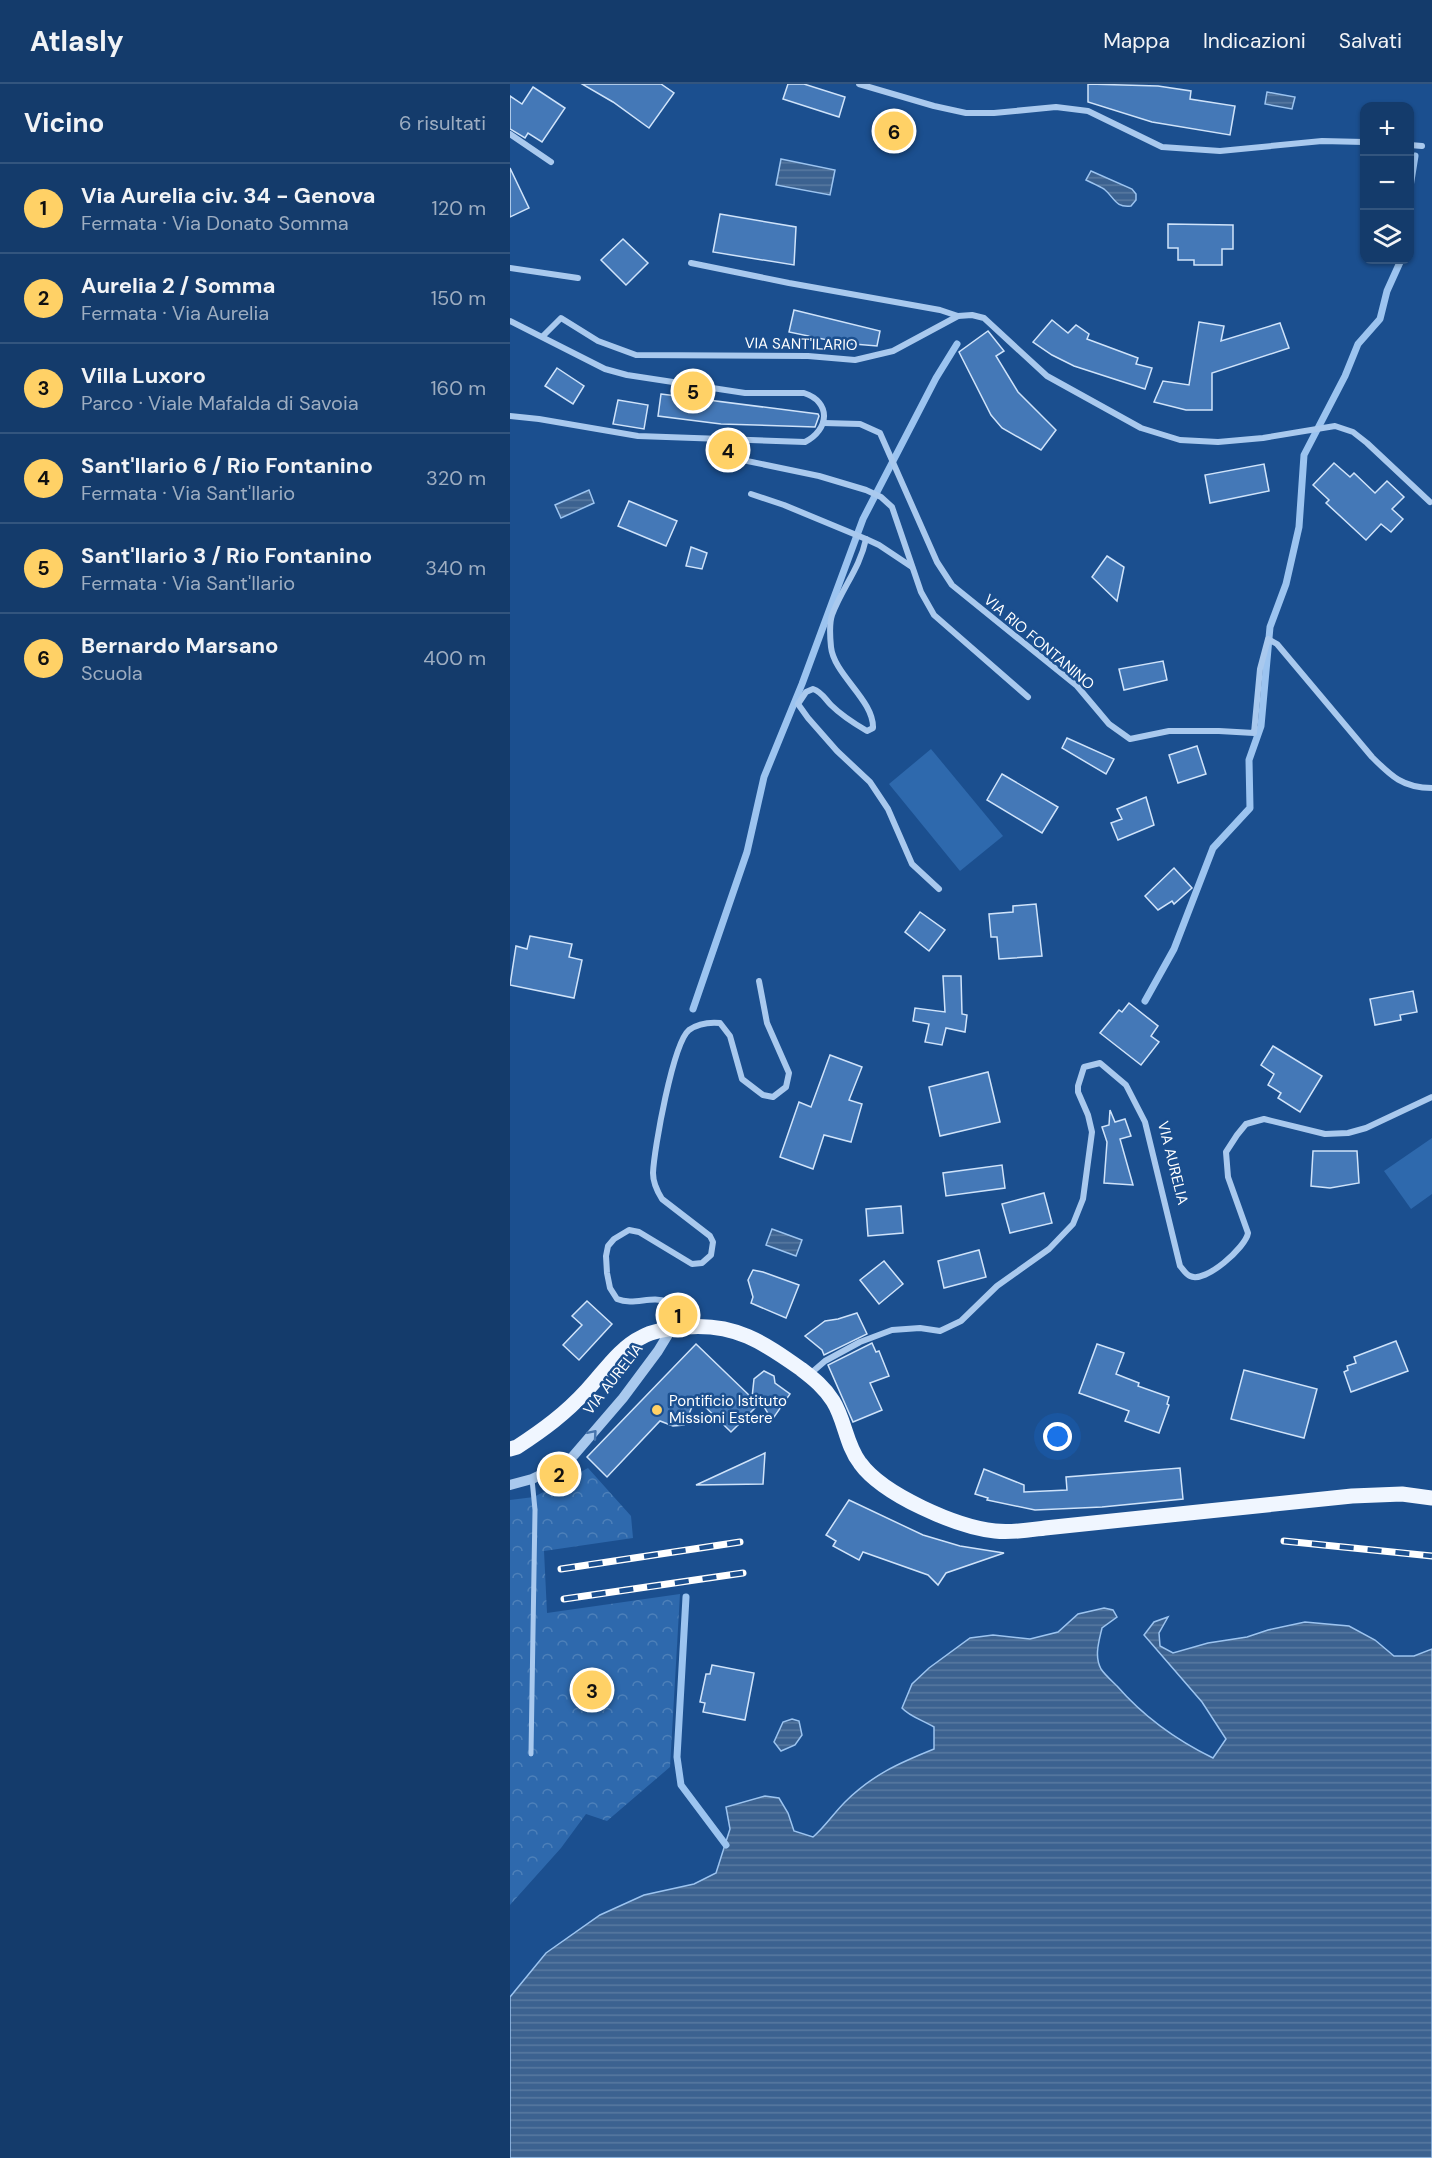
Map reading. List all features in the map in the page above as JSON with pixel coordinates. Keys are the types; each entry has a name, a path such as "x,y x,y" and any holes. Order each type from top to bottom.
{"main road":[{"path":"510,1449 552,1425 619,1353 642,1337 672,1328 719,1326 748,1336 780,1353 810,1374 834,1403 851,1448 860,1464 889,1490 935,1513 983,1529 1009,1531 1045,1528 1352,1496 1402,1494 1432,1498"}],"street":[{"path":"859,84 966,112 994,113 1056,107 1088,111 1162,147 1221,151 1322,141 1360,142"},
{"path":"510,134 551,162"},
{"path":"1414,145 1422,146"},
{"path":"691,263 940,310 958,316 972,315 984,318 1047,376 1141,428 1180,440 1218,442 1263,438 1335,426 1353,432 1367,443 1430,502"},
{"path":"510,268 578,278"},
{"name":"VIA SANT'ILARIO","path":"543,336 561,318 598,341 636,356 808,356 855,360 893,351 958,316"},
{"path":"510,321 605,369 627,375 745,393 804,393 813,396 820,404 824,423 820,432 805,442 638,436 510,416"},
{"name":"VIA RIO FONTANINO","path":"824,423 860,424 880,434 937,562 952,585 1077,686 1109,724 1130,739 1169,731 1254,733 1260,669 1268,639 1277,644 1389,774 1403,784 1432,788"},
{"path":"714,438 715,450 723,456 819,476 866,490 881,497 892,507 921,592 934,615 1028,697"},
{"path":"751,494 866,539 912,567"},
{"path":"866,539 863,556 832,615 831,650 867,708 873,728 867,731 858,726 831,705 820,691 813,689 806,692 798,704 837,751 870,782 888,809 912,864 939,889"},
{"path":"672,1328 671,1313 667,1302 659,1299 632,1302 617,1299 610,1288 606,1274 608,1246 614,1239 629,1230 639,1232 692,1264 702,1263 711,1255 714,1242 710,1236 662,1199 658,1191 653,1173 657,1146 678,1049 688,1031 705,1022 720,1023 730,1035 742,1079 753,1088 763,1095 773,1097 786,1087 789,1072 767,1023 759,981"},
{"name":"VIA AURELIA","path":"810,1374 825,1361 851,1347 892,1330 920,1328 940,1331 961,1321 997,1286 1049,1249 1073,1224 1083,1199 1092,1132 1088,1114 1078,1092 1084,1067 1100,1063 1126,1085 1145,1122 1180,1266 1189,1276 1195,1277 1203,1277 1212,1271 1237,1252 1247,1240 1248,1233 1228,1177 1226,1152 1246,1124 1264,1119 1325,1134 1348,1133 1366,1128 1432,1097"},
{"name":"VIA AURELIA","path":"510,1485 532,1479 568,1462 623,1398 672,1328"},
{"path":"531,1754 535,1510 532,1479"}],"green space":[{"path":"931,749 1003,836 960,871 889,784"},
{"path":"1432,1138 1432,1194 1411,1209 1384,1171"},
{"path":"588,1468 631,1516 633,1538 544,1551 547,1613 680,1594 670,1767 607,1821 586,1814 561,1848 510,1905 510,1500 534,1497"}],"shaded area":[{"path":"1267,92 1295,97 1292,109 1265,104"},
{"path":"781,159 835,170 830,195 776,185"},
{"path":"1091,171 1132,189 1136,194 1136,200 1131,206 1118,204 1104,189 1086,180"},
{"path":"589,490 594,503 561,518 555,505"},
{"path":"772,1229 802,1240 796,1256 766,1245"},
{"path":"1104,1608 1113,1610 1117,1617 1102,1628 1097,1654 1103,1671 1149,1718 1186,1744 1213,1758 1226,1739 1202,1702 1144,1635 1154,1622 1168,1617 1159,1633 1160,1646 1173,1653 1305,1622 1349,1626 1375,1640 1394,1656 1414,1656 1432,1649 1432,2158 510,2158 510,1997 546,1953 600,1915 644,1895 694,1884 716,1873 730,1829 726,1807 765,1796 779,1798 788,1813 794,1831 813,1837 865,1784 898,1765 934,1749 934,1727 902,1708 912,1684 929,1668 970,1638 993,1635 1030,1639 1058,1632 1078,1614"},
{"path":"792,1719 799,1721 802,1735 795,1745 781,1751 774,1742 783,1722"}],"building":[{"path":"582,84 661,84 674,93 649,128 613,102"},
{"path":"788,84 804,84 845,97 839,117 783,99"},
{"path":"1088,84 1158,86 1191,91 1190,99 1235,106 1230,135 1152,122 1088,102"},
{"path":"533,87 565,108 542,142 528,133 525,138 510,129 510,96 522,104"},
{"path":"884,117 914,126 909,144 879,135"},
{"path":"510,168 529,208 510,217"},
{"path":"720,214 796,227 794,265 713,252"},
{"path":"1168,224 1233,225 1233,249 1222,249 1222,265 1194,265 1194,260 1178,260 1178,248 1168,248"},
{"path":"623,239 648,263 626,285 601,260"},
{"path":"794,310 880,331 877,346 842,343 789,332"},
{"path":"1052,320 1068,333 1076,325 1089,334 1087,339 1138,358 1136,364 1152,368 1145,389 1074,366 1033,342"},
{"path":"1199,322 1224,326 1221,341 1280,323 1289,348 1212,373 1212,410 1186,410 1154,402 1163,381 1189,385"},
{"path":"988,331 1004,351 996,356 1018,392 1056,430 1041,450 1002,428 991,415 959,352"},
{"path":"557,368 584,386 573,404 545,386"},
{"path":"661,394 818,414 819,416 815,427 721,424 658,416"},
{"path":"618,400 648,405 644,429 613,424"},
{"path":"1334,463 1350,477 1354,473 1375,493 1387,481 1404,497 1392,509 1403,519 1391,532 1381,524 1366,540 1326,503 1329,500 1313,485"},
{"path":"1264,464 1269,491 1210,503 1205,475"},
{"path":"629,501 677,521 666,546 618,526"},
{"path":"691,547 707,553 702,569 686,566"},
{"path":"1107,556 1124,567 1117,601 1092,577"},
{"path":"1163,661 1167,680 1124,690 1119,669"},
{"path":"1067,738 1114,759 1106,774 1062,748"},
{"path":"1197,746 1206,774 1178,783 1169,755"},
{"path":"1002,774 1058,807 1042,833 987,800"},
{"path":"1146,797 1154,825 1118,840 1111,823 1122,819 1117,809"},
{"path":"1174,868 1192,888 1174,904 1172,901 1158,910 1145,896"},
{"path":"1036,904 1042,956 999,959 997,937 991,937 989,914 1013,912 1013,906"},
{"path":"920,912 945,930 929,951 905,932"},
{"path":"530,936 572,944 569,957 582,960 574,998 510,985 516,946 527,949"},
{"path":"943,976 961,976 962,1014 967,1015 965,1032 946,1028 942,1045 925,1042 929,1024 913,1021 915,1008 945,1012"},
{"path":"1413,991 1417,1012 1400,1015 1401,1020 1375,1025 1370,999"},
{"path":"1129,1003 1158,1026 1151,1036 1159,1042 1141,1065 1100,1033 1119,1010 1122,1012"},
{"path":"1273,1046 1322,1076 1300,1112 1278,1098 1281,1093 1268,1085 1274,1074 1261,1065"},
{"path":"830,1055 862,1067 849,1100 862,1104 851,1142 824,1135 813,1169 780,1157 799,1102 811,1107"},
{"path":"988,1072 1000,1122 940,1136 929,1087"},
{"path":"1110,1110 1115,1122 1125,1119 1131,1136 1120,1139 1133,1185 1104,1183 1107,1142 1102,1127 1109,1125"},
{"path":"1313,1151 1357,1151 1359,1183 1330,1188 1311,1186"},
{"path":"1002,1165 1005,1188 946,1196 943,1173"},
{"path":"1044,1193 1052,1223 1010,1233 1002,1204"},
{"path":"901,1206 903,1233 868,1236 866,1209"},
{"path":"979,1250 986,1277 944,1288 938,1261"},
{"path":"884,1261 903,1284 879,1304 860,1280"},
{"path":"753,1270 799,1285 786,1318 751,1303 753,1297 748,1280"},
{"path":"587,1301 612,1324 579,1360 563,1345 582,1325 572,1316"},
{"path":"857,1313 867,1334 824,1355 822,1350 805,1336 825,1321"},
{"path":"1396,1341 1408,1371 1351,1392 1344,1372 1348,1370 1347,1366 1356,1363 1354,1357"},
{"path":"872,1343 876,1352 879,1351 889,1376 870,1383 882,1410 853,1422 828,1365"},
{"name":"Pontificio Istituto Missioni Estere","path":"696,1344 752,1398 754,1379 764,1371 774,1376 775,1383 790,1394 772,1420 761,1402 731,1432 696,1398 684,1425 673,1426 660,1421 607,1477 587,1457"},
{"path":"1097,1344 1124,1353 1116,1374 1139,1383 1138,1386 1169,1397 1167,1404 1169,1405 1159,1433 1125,1421 1129,1411 1079,1393"},
{"path":"1244,1370 1317,1389 1304,1438 1231,1419"},
{"path":"765,1453 763,1484 696,1485 748,1461"},
{"path":"1180,1468 1183,1499 1102,1507 1035,1510 987,1500 988,1498 975,1494 984,1469 1024,1485 1024,1492 1067,1490 1066,1477"},
{"path":"849,1500 923,1535 960,1546 1004,1553 946,1573 938,1585 928,1575 863,1552 859,1560 833,1546 836,1541 826,1535"},
{"path":"712,1665 754,1673 745,1720 703,1712 705,1703 700,1702 706,1674 710,1674"}],"waterway":[{"path":"1414,162 1415,156"},
{"path":"1145,1001 1174,949 1213,848 1250,808 1249,760 1261,726 1270,627 1286,584 1299,527 1304,455 1345,376 1358,344 1380,319 1387,291 1399,264"},
{"path":"693,1009 747,852 764,777 802,684 863,519 936,378 957,344"},
{"path":"686,1597 677,1757 681,1785 726,1845"}],"railway":[{"path":"1284,1541 1432,1556"},
{"path":"561,1569 740,1542"},
{"path":"564,1599 743,1573"}],"place":[{"name":"Bernardo Marsano","path":"894,131"},
{"name":"Sant'Ilario 3 / Rio Fontanino","path":"693,391"},
{"name":"Sant'Ilario 6 / Rio Fontanino","path":"728,450"},
{"name":"Via Aurelia civ. 34 - Genova","path":"678,1315"},
{"name":"Pontificio Istituto Missioni Estere","path":"657,1410"},
{"name":"Aurelia 2 / Somma","path":"559,1474"},
{"name":"Villa Luxoro","path":"592,1690"}]}
